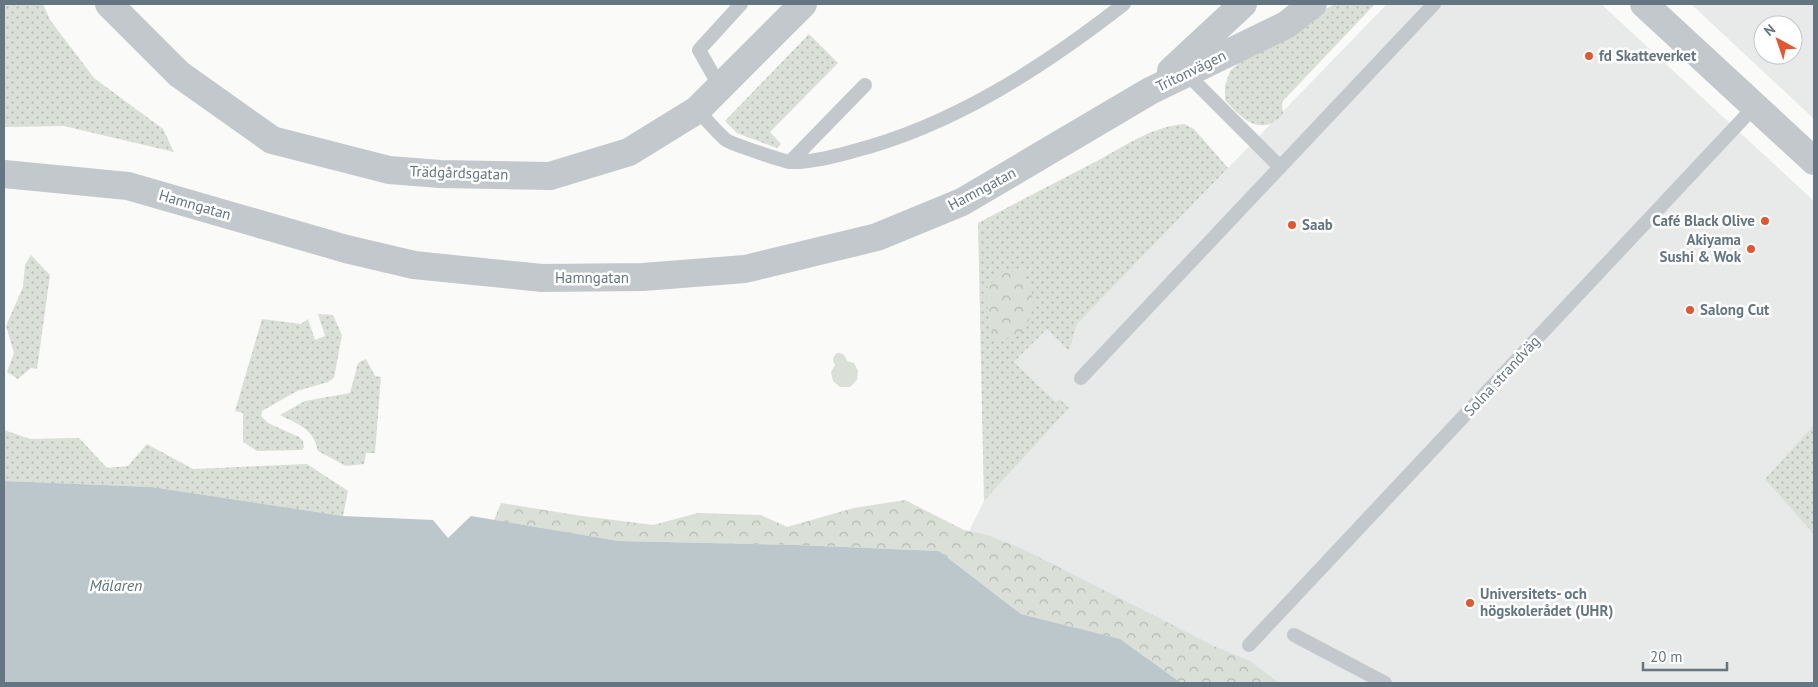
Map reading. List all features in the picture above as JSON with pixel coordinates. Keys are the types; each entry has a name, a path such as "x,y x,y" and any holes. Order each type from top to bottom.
{"street":[{"name":"Trädgårdsgatan","path":"109,4 179,74 272,140 389,170 440,174 550,176 629,152 697,110 802,4"},
{"name":"Tritonvägen","path":"1150,91 1243,4"},
{"name":"Tritonvägen","path":"1150,91 1286,25 1314,4"},
{"path":"1644,4 1814,161"},
{"name":"Hamngatan","path":"4,174 128,186 346,249 414,265 542,278 642,277 745,268 877,236 962,202 1150,91"}],"lane":[{"path":"720,87 699,50 742,4"},
{"path":"697,110 728,141 790,162 830,158 884,143 957,112 1019,79 1124,4"},
{"path":"1081,378 1434,4"},
{"path":"1186,73 1280,167"},
{"path":"790,162 865,85"},
{"name":"Solna strandväg","path":"1248,645 1755,106"},
{"path":"1294,636 1385,683"}],"shaded area":[{"path":"1387,4 1601,4 1814,201 1814,683 1177,683 954,562 984,501 1069,408 1056,402 1014,362 1047,329 1069,351 1077,324"},
{"path":"1691,4 1814,4 1814,119 1756,65 1803,65 1803,15 1753,15 1753,62"}],"green space":[{"path":"4,4 43,4 50,20 94,78 163,129 174,152 64,126 4,127"},
{"path":"1334,4 1375,4 1282,102 1283,114 1275,121 1267,125 1259,125 1238,114 1225,100 1225,86 1230,71 1239,63 1278,41"},
{"path":"809,34 838,63 770,132 781,144 777,148 737,133 725,121"},
{"path":"1184,124 1194,129 1228,168 1077,324 1069,351 1047,329 1014,362 1056,402 1060,399 1069,408 984,501 978,223 1149,133"},
{"path":"31,255 50,275 37,369 31,368 18,379 7,372 14,353 6,326 23,287 25,265"},
{"path":"1023,271 1033,297 1030,317 1020,335 997,340 989,324 986,289 1002,272"},
{"path":"318,314 333,315 342,335 334,378 328,382 297,391 262,411 261,416 268,423 299,437 303,441 304,447 302,450 257,451 243,442 243,413 235,411 262,319 301,324 308,319 315,340 325,336"},
{"path":"837,353 845,356 847,361 854,363 858,371 857,380 850,387 840,387 833,381 831,372 835,365 833,358"},
{"path":"366,359 375,376 381,377 375,453 366,453 364,464 346,466 318,451 316,443 309,432 280,415 305,401 350,393 358,363"},
{"path":"1814,425 1814,534 1765,479"},
{"path":"4,430 30,439 79,438 107,468 128,466 147,444 193,469 307,464 348,491 343,516 152,487 4,481"},
{"path":"905,500 964,530 984,534 1023,549 1216,647 1250,661 1279,683 1181,683 1120,639 1021,614 939,551 797,545 619,541 494,520 501,503 653,525 698,513 761,515 787,527 854,508"}],"water":[{"name":"Mälaren","path":"4,481 152,487 343,516 433,520 448,538 471,516 619,541 797,545 939,551 1021,614 1120,639 1181,683 4,683"}],"place":[{"name":"fd Skatteverket","path":"1589,56"},
{"name":"Café Black Olive","path":"1765,221"},
{"name":"Saab","path":"1292,225"},
{"name":"Akiyama Sushi & Wok","path":"1751,249"},
{"name":"Salong Cut","path":"1690,310"},
{"name":"Universitets- och högskolerådet (UHR)","path":"1470,603"}]}
